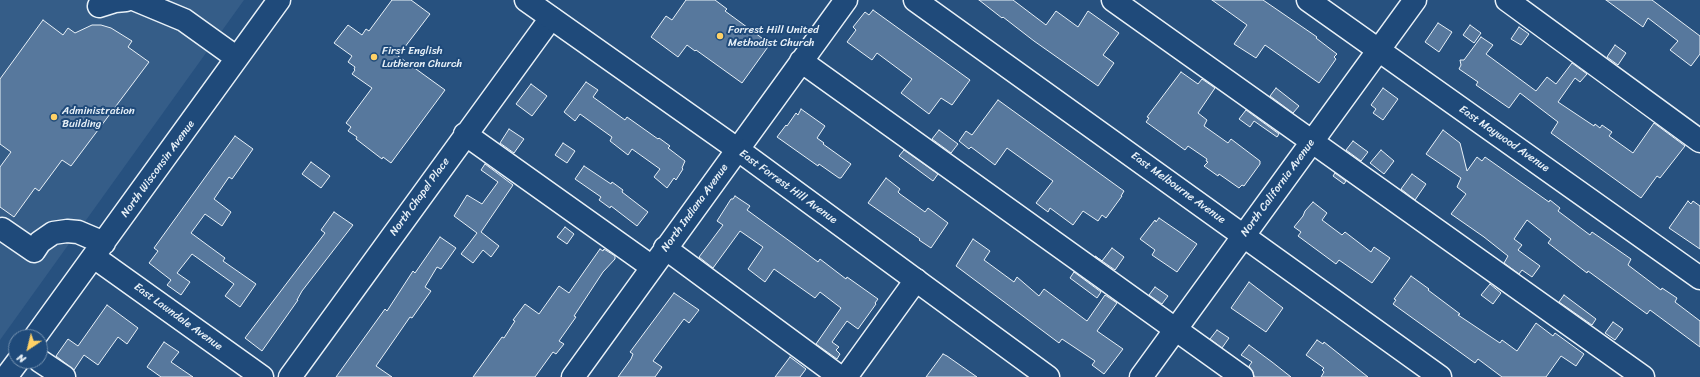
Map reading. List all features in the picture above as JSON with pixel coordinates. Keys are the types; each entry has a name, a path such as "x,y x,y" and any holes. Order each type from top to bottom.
{"street":[{"path":"100,6 115,1 126,0"},
{"path":"136,0 184,20 237,58"},
{"name":"North Wisconsin Avenue","path":"41,329 279,0"},
{"name":"East Forrest Hill Avenue","path":"526,0 737,149 1048,377"},
{"name":"North Indiana Avenue","path":"573,377 846,0"},
{"name":"East Melbourne Avenue","path":"915,0 1440,377"},
{"path":"1113,0 1643,377"},
{"name":"East Maywood Avenue","path":"1308,0 1700,278"},
{"name":"North California Avenue","path":"1142,377 1243,235 1415,0"},
{"path":"1507,0 1700,141"},
{"name":"North Chapel Place","path":"290,377 550,18"},
{"path":"801,61 1242,377"},
{"path":"465,134 652,267"},
{"name":"East Lawndale Avenue","path":"2,229 34,250 40,242 53,234 67,231 78,232 262,377"},
{"path":"665,248 840,377"},
{"path":"846,377 916,280"},
{"path":"48,366 64,377"}],"shaded area":[{"path":"0,0 244,0 0,340"}],"building":[{"path":"392,0 411,0 430,14 398,56 445,90 391,163 383,157 382,159 348,131 351,127 346,123 372,88 352,74 355,67 348,62 352,56 334,43 348,25 362,35 366,29 369,31"},
{"path":"686,0 715,0 727,9 725,11 770,44 742,83 687,45 678,57 651,37 666,16 672,20"},
{"path":"979,0 1013,0 1046,25 1056,11 1078,27 1088,11 1119,33 1103,55 1114,63 1098,86"},
{"path":"1212,0 1263,0 1317,37 1316,38 1337,54 1334,57 1336,59 1319,83 1265,45 1256,58 1234,44 1247,25"},
{"path":"1606,0 1652,0 1700,36 1700,54 1691,66 1670,50 1678,41 1648,18 1643,27"},
{"path":"873,10 970,80 952,105 941,98 929,114 901,93 912,79 877,53 872,60 847,42 856,30 853,27 865,12 869,15"},
{"name":"Administration Building","path":"43,20 63,35 68,28 75,33 92,25 101,25 111,28 132,41 128,47 149,62 71,166 62,160 39,191 35,188 14,217 0,207 0,167 11,152 0,144 0,79"},
{"path":"1438,23 1452,32 1439,52 1425,42"},
{"path":"1470,25 1481,33 1474,43 1463,35"},
{"path":"1519,27 1529,34 1521,45 1511,39"},
{"path":"1481,37 1493,45 1486,54 1536,91 1547,77 1556,84 1572,63 1587,74 1580,82 1575,78 1558,102 1594,126 1595,124 1600,128 1602,125 1612,132 1609,136 1633,153 1654,123 1685,146 1660,178 1657,176 1641,198 1551,133 1558,122 1520,93 1509,108 1476,85 1478,82 1459,69 1461,65 1460,60 1464,60"},
{"path":"1615,45 1626,53 1618,65 1607,57"},
{"path":"1181,72 1198,84 1202,79 1215,88 1198,113 1207,120 1204,126 1228,143 1231,139 1260,161 1260,164 1244,186 1242,185 1239,188 1219,174 1218,176 1204,166 1208,162 1206,161 1207,159 1188,146 1185,150 1146,122 1149,118 1147,117"},
{"path":"586,82 598,90 593,97 625,120 627,117 658,139 659,138 670,146 668,148 685,161 682,168 683,169 676,180 674,178 667,188 654,177 660,169 632,149 628,155 610,141 612,137 580,114 575,121 564,112"},
{"path":"531,84 547,96 532,116 516,104"},
{"path":"1276,88 1299,106 1293,113 1270,96"},
{"path":"1383,88 1398,99 1383,120 1373,113 1376,109 1371,105"},
{"path":"998,100 1124,191 1106,218 1102,215 1098,221 1083,211 1073,225 1050,208 1048,212 1036,203 1053,181 1007,148 995,165 971,147 969,149 959,141 966,131 972,135"},
{"path":"801,109 825,126 817,138 851,164 841,178 819,164 818,166 777,137 796,113 798,115"},
{"path":"1246,110 1279,134 1277,137 1254,121 1250,127 1239,119"},
{"path":"509,129 524,139 514,153 500,143"},
{"path":"939,130 958,144 951,153 932,139"},
{"path":"1443,130 1460,143 1467,171 1477,157 1482,161 1485,157 1549,202 1550,200 1560,208 1558,211 1590,235 1592,232 1631,259 1628,265 1661,290 1662,288 1677,298 1675,302 1700,321 1700,347 1650,310 1647,314 1588,271 1587,273 1548,243 1551,239 1527,220 1514,239 1522,245 1518,250 1540,266 1532,277 1522,270 1519,274 1504,263 1508,256 1451,214 1466,194 1457,187 1461,178 1426,154"},
{"path":"235,136 253,149 232,179 229,177 214,199 231,212 222,226 205,214 191,233 225,258 223,261 256,284 240,307 225,296 234,284 192,254 177,273 190,282 181,295 167,285 171,280 149,263 158,251 154,248"},
{"path":"1353,141 1368,152 1361,161 1346,150"},
{"path":"563,143 575,151 567,163 555,155"},
{"path":"904,150 938,174 933,181 899,156"},
{"path":"1381,150 1394,161 1384,174 1370,163"},
{"path":"311,162 330,176 321,188 302,174"},
{"path":"485,164 513,185 481,232 499,246 491,257 483,250 473,263 461,254 477,233 454,216 467,195 482,204 498,182 481,170"},
{"path":"584,166 611,184 612,182 623,190 622,192 648,212 637,226 611,206 610,208 599,200 601,197 575,179"},
{"path":"1335,173 1346,181 1344,184 1333,176"},
{"path":"1412,174 1426,184 1415,200 1401,189"},
{"path":"886,178 900,189 898,192 900,194 925,212 928,208 948,223 931,248 868,203"},
{"path":"735,196 750,206 747,210 818,262 820,259 846,279 847,277 878,299 858,329 847,321 832,342 839,347 836,350 840,354 837,359 816,344 841,308 820,292 815,298 774,269 765,282 748,269 763,247 740,231 713,268 699,257 723,225 717,221 731,199"},
{"path":"1688,201 1691,204 1693,201 1700,206 1700,249 1669,228"},
{"path":"1313,202 1327,213 1322,220 1342,235 1345,232 1371,252 1374,247 1390,258 1372,283 1339,260 1336,264 1298,236 1301,232 1294,227"},
{"path":"334,212 353,225 302,291 298,300 262,351 245,338 325,233 321,230"},
{"path":"1159,218 1197,244 1177,272 1152,255 1155,250 1140,239 1155,220 1156,222"},
{"path":"565,227 574,234 567,244 557,237"},
{"path":"440,237 456,248 441,269 437,267 425,287 431,291 412,318 410,317 376,366 392,377 336,377 385,309 387,311 413,271 415,273"},
{"path":"973,239 990,251 984,260 1014,282 1017,277 1039,296 1044,289 1087,321 1105,295 1117,303 1097,331 1123,349 1104,374 1092,365 1095,361 1062,339 1059,343 956,266"},
{"path":"1112,248 1124,257 1115,270 1102,261"},
{"path":"600,249 603,251 604,249 615,256 615,259 603,272 574,316 576,317 559,341 564,344 556,354 553,352 535,377 473,377 502,337 504,338 515,321 513,320 525,304 539,314 559,286 569,293"},
{"path":"1074,272 1101,292 1097,298 1070,278"},
{"path":"1411,276 1460,314 1458,315 1500,343 1502,340 1517,351 1536,323 1553,336 1555,333 1584,354 1576,366 1561,356 1546,377 1502,377 1478,359 1475,363 1393,304 1396,300 1394,299"},
{"path":"1249,282 1283,308 1266,332 1231,308"},
{"path":"1490,284 1501,293 1493,304 1481,295"},
{"path":"1155,287 1168,296 1162,304 1149,295"},
{"path":"674,293 699,310 689,323 684,319 653,361 662,367 655,377 618,377 631,359 633,354 630,352"},
{"path":"1564,295 1596,319 1592,325 1559,302"},
{"path":"107,305 138,328 127,344 118,337 98,365 84,355 74,370 56,356 68,339 78,346"},
{"path":"1613,322 1623,329 1615,340 1605,333"},
{"path":"1217,330 1229,338 1222,348 1210,339"},
{"path":"1317,340 1323,344 1324,342 1368,377 1321,377 1324,372 1322,370 1324,368 1306,355"},
{"path":"164,342 179,352 171,362 193,377 161,377 147,367"},
{"path":"1249,345 1291,377 1254,377 1249,366 1252,362 1241,355"},
{"path":"943,354 947,356 977,377 926,377"},
{"path":"790,357 806,369 800,377 775,377"}],"place":[{"name":"Forrest Hill United Methodist Church","path":"720,36"},
{"name":"First English Lutheran Church","path":"374,57"},
{"name":"Administration Building","path":"54,117"}]}
